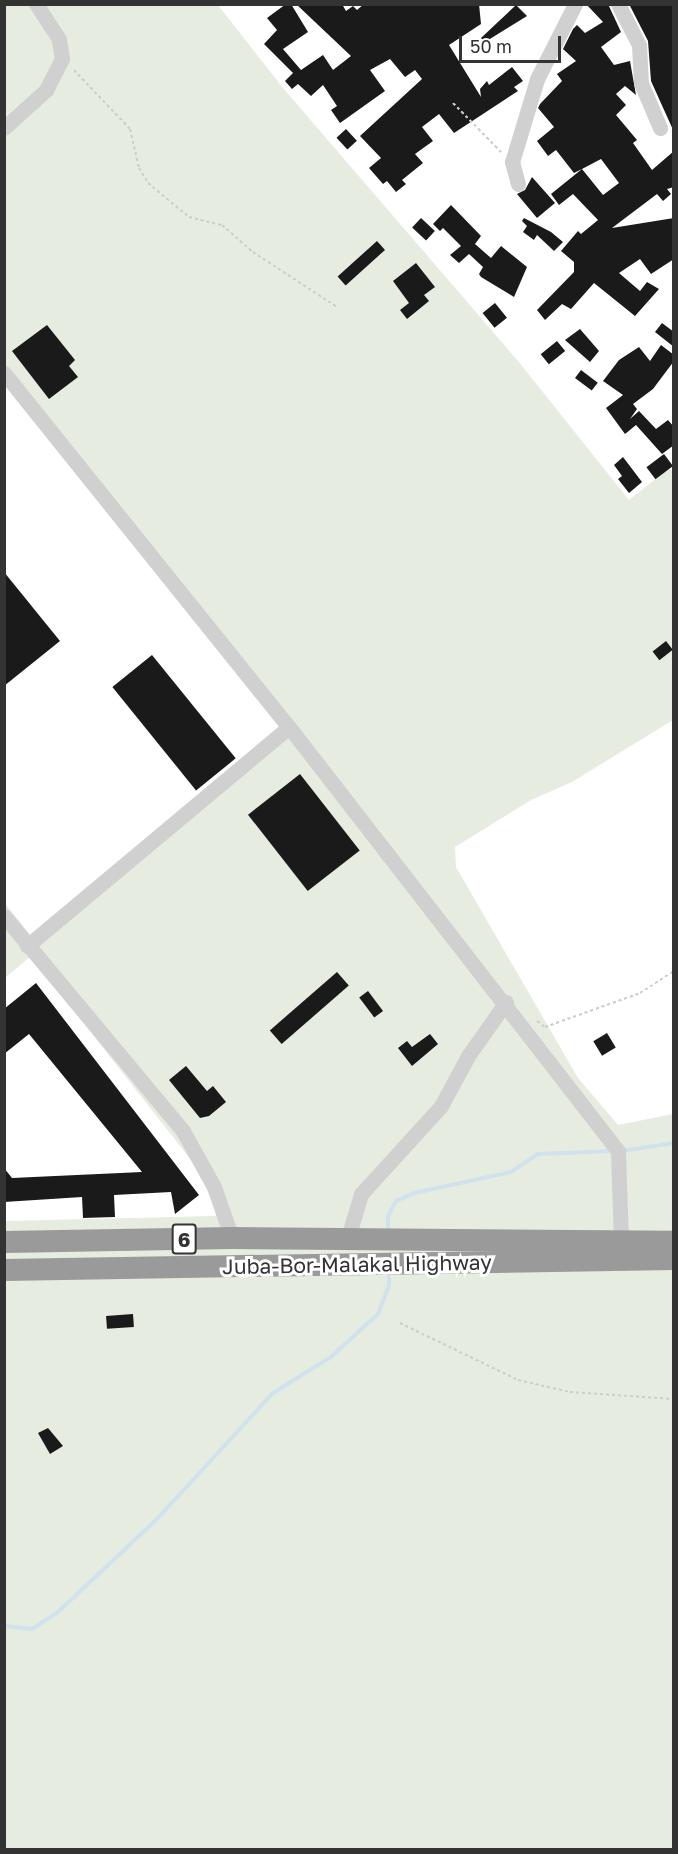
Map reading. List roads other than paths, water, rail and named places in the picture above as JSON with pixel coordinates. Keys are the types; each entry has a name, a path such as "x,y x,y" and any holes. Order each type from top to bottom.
{"highway":[{"name":"Juba-Bor-Malakal Highway","path":"4,1242 232,1238 355,1241 621,1240 674,1242"},
{"name":"Juba-Bor-Malakal Highway","path":"4,1270 674,1259"}],"street":[{"path":"4,128 46,90 62,59 59,39 36,4"},
{"path":"518,184 512,162 537,79 575,4"},
{"path":"618,4 639,45 641,83 660,128"},
{"path":"4,373 290,727 506,1002 618,1151 621,1240"},
{"path":"27,946 290,727"},
{"path":"4,916 183,1131 214,1187 232,1238"},
{"path":"355,1241 361,1194 441,1106 468,1056 506,1002"}],"waterway":[{"path":"621,1151 674,1143"},
{"path":"388,1232 388,1216 396,1201 414,1193 511,1172 538,1154 613,1151"},
{"path":"4,1626 32,1629 58,1612 157,1519 273,1393 331,1357 378,1314 389,1285 389,1272"}]}
